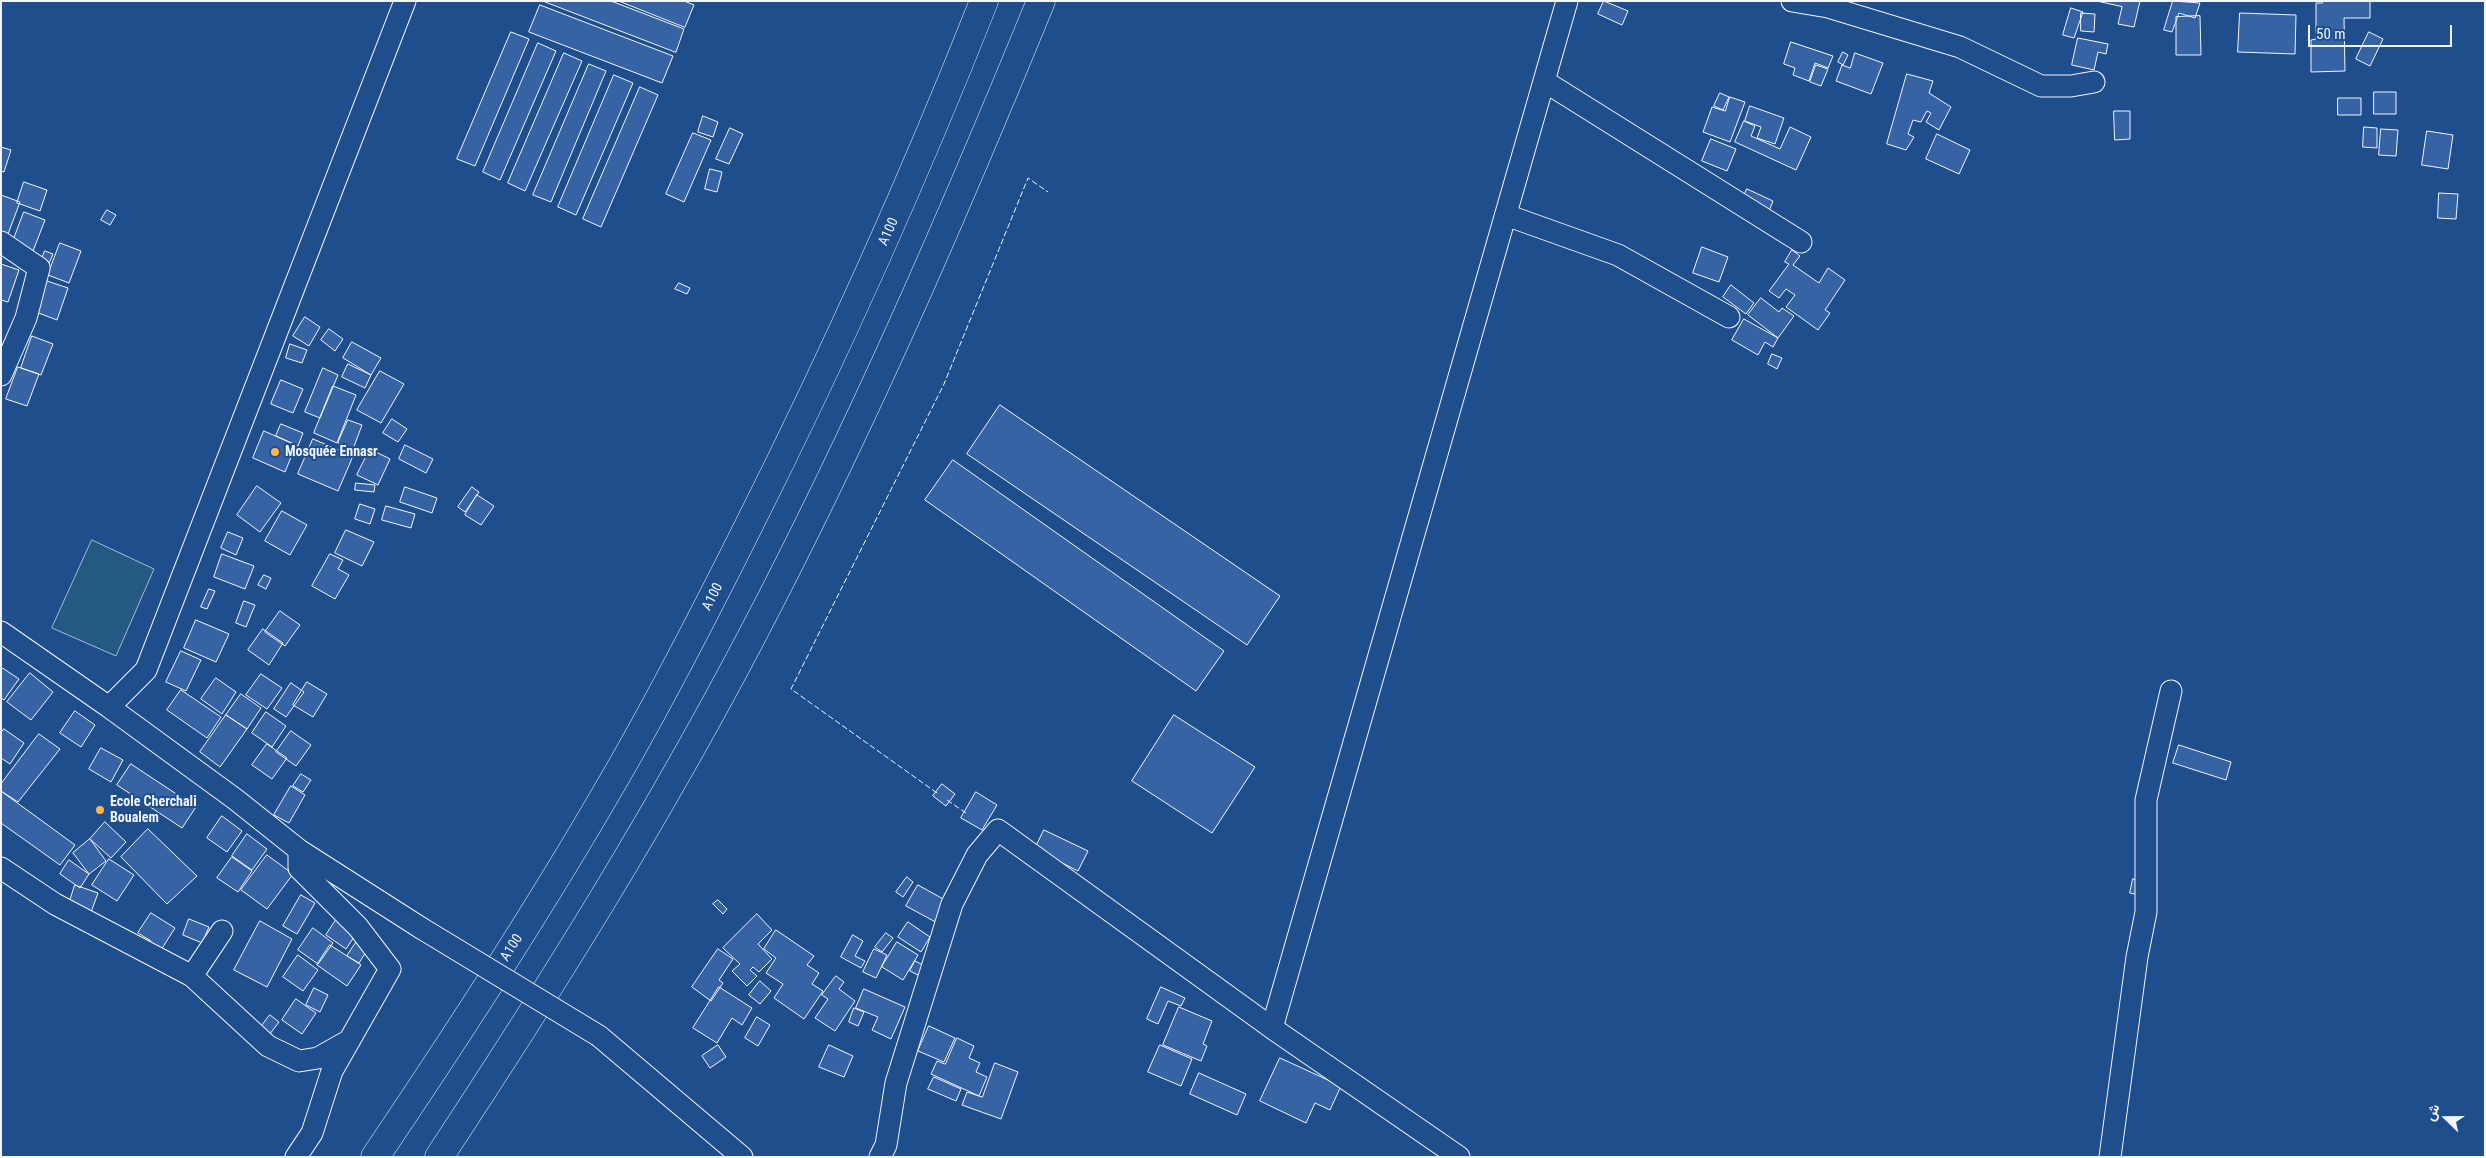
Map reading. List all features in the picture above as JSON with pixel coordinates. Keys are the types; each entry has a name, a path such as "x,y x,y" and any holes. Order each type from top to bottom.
{"highway":[{"name":"A100","path":"375,1157 518,940 608,790 666,687 811,402 898,210 984,1"},
{"path":"439,1157 585,929 752,637 812,519 883,370 937,250 1041,1"}],"street":[{"path":"109,707 146,670 405,1"},
{"path":"1272,1028 1567,1"},
{"path":"1792,1 1828,7 1960,47 2041,86 2071,86 2094,82"},
{"path":"1544,81 1801,242"},
{"path":"1506,215 1618,255 1729,317"},
{"path":"1,242 39,268 26,318 1,375"},
{"path":"1,632 109,707 299,850 421,928 599,1036 742,1157"},
{"path":"2110,1157 2137,957 2146,912 2146,800 2171,691"},
{"path":"880,1157 886,1145 896,1083 952,904 977,855 998,830 1272,1028 1459,1157"},
{"path":"296,1157 312,1133 332,1071 390,969 358,927 299,868 299,850"},
{"path":"1,868 55,904 192,976 268,1046 299,1061 318,1058 350,1040"},
{"path":"192,976 222,931"}],"shaded area":[{"path":"92,540 154,569 116,656 52,628"}],"building":[{"path":"543,1 611,1 684,29 676,52"},
{"path":"619,1 684,1 694,5 685,27"},
{"path":"1604,1 1628,11 1622,25 1598,14"},
{"path":"2097,1 2140,1 2134,27 2118,24 2122,7"},
{"path":"2173,1 2200,3 2195,18 2179,13 2172,32 2164,30"},
{"path":"2322,1 2370,1 2370,18 2344,18 2345,71 2311,72 2311,40 2316,39 2316,3 2322,3"},
{"path":"540,5 673,56 662,83 529,32"},
{"path":"2071,8 2083,12 2074,38 2063,35"},
{"path":"2081,13 2095,14 2094,32 2081,31"},
{"path":"2240,13 2296,15 2295,54 2238,52"},
{"path":"2200,16 2201,55 2176,55 2176,17"},
{"path":"511,32 529,39 475,166 457,159"},
{"path":"2369,32 2383,39 2370,66 2356,59"},
{"path":"2078,38 2108,44 2106,54 2098,52 2094,70 2072,65"},
{"path":"1791,42 1833,56 1828,68 1815,63 1809,81 1793,75 1795,68 1784,64"},
{"path":"538,43 556,51 500,180 483,172"},
{"path":"1843,52 1848,55 1843,65 1838,62"},
{"path":"564,53 582,61 525,191 508,183"},
{"path":"1855,53 1883,63 1871,94 1836,81 1842,65 1850,68"},
{"path":"589,64 606,71 551,202 533,195"},
{"path":"1816,65 1828,69 1821,86 1810,82"},
{"path":"1907,74 1933,81 1929,93 1951,107 1939,130 1926,122 1931,113 1927,111 1921,122 1913,120 1908,134 1914,137 1906,150 1887,144"},
{"path":"614,75 633,83 576,215 558,207"},
{"path":"640,87 658,95 601,227 583,219"},
{"path":"2374,92 2396,92 2396,114 2374,114"},
{"path":"1720,93 1729,97 1723,110 1714,106"},
{"path":"1730,97 1745,102 1730,142 1703,132 1712,107 1725,111"},
{"path":"2338,98 2361,98 2361,115 2338,115"},
{"path":"1750,106 1784,118 1775,144 1757,138 1761,127 1745,121"},
{"path":"2114,111 2130,111 2130,139 2115,140"},
{"path":"703,116 718,122 713,137 698,132"},
{"path":"1744,121 1755,126 1751,136 1780,149 1790,127 1811,137 1796,170 1735,142"},
{"path":"2364,127 2377,128 2377,148 2363,147"},
{"path":"730,128 743,134 729,164 716,159"},
{"path":"2381,129 2398,130 2396,156 2379,155"},
{"path":"2427,131 2453,135 2448,169 2422,165"},
{"path":"693,133 711,140 684,202 666,194"},
{"path":"1937,134 1970,150 1959,174 1926,159"},
{"path":"1711,139 1736,149 1727,171 1702,161"},
{"path":"1,147 11,150 4,172 1,171"},
{"path":"710,169 722,172 717,192 705,189"},
{"path":"24,182 47,190 40,211 17,203"},
{"path":"1747,189 1773,201 1767,216 1740,204"},
{"path":"2439,193 2458,194 2456,219 2438,218"},
{"path":"1,195 20,202 8,234 1,231"},
{"path":"107,210 116,215 110,225 101,220"},
{"path":"24,212 45,220 33,251 12,244"},
{"path":"60,243 81,251 69,283 48,275"},
{"path":"1702,247 1728,257 1719,282 1693,273"},
{"path":"1792,250 1800,256 1793,265 1819,283 1828,268 1845,280 1825,310 1830,313 1818,330 1786,307 1795,295 1786,289 1779,298 1769,291 1789,264 1785,262"},
{"path":"45,251 53,254 44,275 36,272"},
{"path":"1,264 19,270 8,302 1,300"},
{"path":"47,281 68,288 57,320 36,312"},
{"path":"679,283 690,288 687,294 675,289"},
{"path":"1731,285 1754,303 1746,314 1723,297"},
{"path":"1761,298 1779,312 1782,308 1794,316 1778,338 1748,315"},
{"path":"305,317 320,327 309,346 293,336"},
{"path":"1744,319 1778,338 1773,347 1765,342 1758,355 1732,340"},
{"path":"329,329 343,339 335,351 321,340"},
{"path":"32,336 53,344 41,375 21,368"},
{"path":"352,342 381,358 371,375 343,358"},
{"path":"290,344 307,350 302,363 286,358"},
{"path":"1772,354 1782,358 1777,369 1768,364"},
{"path":"348,364 371,375 365,388 342,377"},
{"path":"18,367 39,374 27,406 6,399"},
{"path":"323,368 338,375 320,418 305,412"},
{"path":"380,371 404,384 381,423 357,410"},
{"path":"281,380 303,389 293,413 271,404"},
{"path":"333,386 356,395 337,443 314,433"},
{"path":"1000,405 1280,596 1247,645 967,454"},
{"path":"392,419 407,429 398,442 383,433"},
{"path":"348,420 362,425 353,449 338,443"},
{"path":"281,424 303,433 298,446 276,436"},
{"name":"Mosquée Ennasr","path":"264,431 296,445 285,472 253,458"},
{"path":"313,439 353,456 338,491 298,474"},
{"path":"405,445 433,459 426,473 399,459"},
{"path":"370,449 390,459 378,485 357,475"},
{"path":"953,460 1224,651 1196,691 925,500"},
{"path":"356,483 375,485 374,492 355,490"},
{"path":"257,486 281,503 260,532 237,515"},
{"path":"405,487 437,498 432,513 400,502"},
{"path":"472,487 479,492 465,512 458,507"},
{"path":"477,495 494,506 481,525 465,515"},
{"path":"360,504 375,509 370,524 355,519"},
{"path":"386,506 415,514 411,528 382,520"},
{"path":"282,511 307,525 290,555 265,541"},
{"path":"346,530 374,542 362,566 335,553"},
{"path":"228,532 243,538 236,555 221,548"},
{"path":"222,554 254,566 245,589 214,577"},
{"path":"330,554 343,560 338,569 349,575 335,599 312,586"},
{"path":"264,575 271,578 266,589 258,585"},
{"path":"209,589 215,591 207,609 201,607"},
{"path":"244,601 255,605 246,627 236,623"},
{"path":"280,611 300,625 285,646 265,632"},
{"path":"196,620 229,634 216,662 184,648"},
{"path":"263,629 283,643 269,665 248,650"},
{"path":"181,651 201,660 186,691 166,682"},
{"path":"1,667 19,679 4,700 1,698"},
{"path":"30,673 53,692 31,720 7,702"},
{"path":"261,674 282,688 267,709 246,695"},
{"path":"216,678 236,692 222,714 201,699"},
{"path":"307,682 327,694 313,717 293,705"},
{"path":"291,683 304,692 286,717 274,709"},
{"path":"181,690 221,717 207,738 167,710"},
{"path":"241,694 261,708 247,729 226,715"},
{"path":"75,711 95,725 81,747 60,733"},
{"path":"266,712 286,726 272,747 252,733"},
{"path":"226,715 247,729 220,767 200,752"},
{"path":"1174,715 1255,767 1212,833 1132,781"},
{"path":"4,729 24,743 10,764 1,758 1,733"},
{"path":"291,731 311,745 296,766 276,752"},
{"path":"39,734 60,749 18,802 1,791 1,784"},
{"path":"267,744 287,758 272,779 252,765"},
{"path":"2179,745 2231,762 2226,780 2173,763"},
{"path":"101,748 123,760 111,782 89,769"},
{"path":"131,764 196,807 182,828 117,785"},
{"path":"301,774 311,780 303,792 293,786"},
{"path":"942,784 955,794 946,806 933,796"},
{"path":"291,786 305,795 289,823 274,815"},
{"path":"1,791 75,845 60,865 1,823"},
{"path":"976,792 997,805 982,830 961,818"},
{"path":"222,816 242,831 227,852 207,838"},
{"path":"105,822 126,842 111,858 90,839"},
{"path":"148,829 197,876 167,904 121,857"},
{"path":"1044,830 1088,851 1078,871 1035,849"},
{"path":"247,834 267,849 252,870 232,856"},
{"path":"90,839 106,861 89,874 73,853"},
{"path":"267,855 293,874 267,909 241,890"},
{"path":"232,857 252,871 238,892 217,878"},
{"path":"109,859 134,875 117,901 92,885"},
{"path":"69,860 89,874 80,888 60,874"},
{"path":"907,877 913,882 903,897 896,892"},
{"path":"2133,879 2142,881 2139,895 2130,893"},
{"path":"75,885 98,893 90,915 68,907"},
{"path":"918,885 954,905 943,926 906,906"},
{"path":"301,895 315,903 297,934 283,926"},
{"path":"718,900 727,909 723,914 713,904"},
{"path":"151,913 175,928 159,953 148,946 151,941 138,933"},
{"path":"340,914 360,928 346,949 326,935"},
{"path":"757,914 772,930 758,944 772,959 759,972 753,967 750,970 757,976 747,986 732,971 740,964 723,948"},
{"path":"189,919 209,927 202,943 183,935"},
{"path":"260,921 292,939 267,987 234,970"},
{"path":"908,922 930,937 921,952 898,937"},
{"path":"313,928 333,943 318,964 298,950"},
{"path":"776,930 814,956 807,965 819,973 812,984 823,991 804,1019 774,998 783,984 766,973 776,958 764,949"},
{"path":"363,932 374,939 359,963 347,956"},
{"path":"886,933 893,938 882,952 875,947"},
{"path":"853,935 863,941 855,956 865,961 861,968 841,957"},
{"path":"897,942 918,955 903,980 882,967"},
{"path":"330,945 361,965 347,986 317,965"},
{"path":"718,949 733,959 719,980 723,983 711,1001 692,987"},
{"path":"874,949 887,955 876,978 863,972"},
{"path":"298,955 318,970 303,991 283,977"},
{"path":"915,961 929,968 924,978 910,971"},
{"path":"836,976 844,982 839,989 855,1001 835,1031 815,1018 828,999 822,995"},
{"path":"760,981 771,991 760,1004 749,995"},
{"path":"719,987 752,1008 742,1025 732,1018 717,1043 693,1028"},
{"path":"1161,987 1185,998 1181,1006 1168,1001 1158,1024 1147,1019"},
{"path":"314,988 328,995 320,1012 306,1005"},
{"path":"864,989 905,1007 891,1039 872,1030 878,1017 856,1008"},
{"path":"296,999 316,1013 302,1034 282,1020"},
{"path":"1179,1007 1212,1021 1203,1044 1207,1046 1201,1061 1163,1045"},
{"path":"854,1008 864,1012 858,1026 849,1022"},
{"path":"270,1015 279,1022 269,1035 260,1028"},
{"path":"757,1017 770,1025 758,1046 745,1038"},
{"path":"929,1026 955,1038 944,1062 918,1051"},
{"path":"957,1038 974,1046 969,1058 980,1063 976,1072 987,1077 979,1096 931,1074 937,1061 945,1064"},
{"path":"718,1045 726,1057 710,1068 702,1056"},
{"path":"829,1045 853,1056 844,1077 819,1067"},
{"path":"1160,1045 1192,1059 1181,1086 1148,1072"},
{"path":"1280,1058 1341,1086 1330,1110 1315,1103 1306,1123 1260,1101"},
{"path":"995,1063 1018,1072 1001,1119 962,1105 967,1092 982,1097"},
{"path":"1199,1073 1246,1094 1237,1115 1190,1094"},
{"path":"934,1077 961,1089 956,1101 928,1089"}],"fence":[{"path":"937,793 791,689 944,384 1028,178 1048,192"},
{"path":"947,800 966,813"}],"place":[{"name":"Mosquée Ennasr","path":"275,452"},
{"name":"Ecole Cherchali Boualem","path":"100,810"}]}
